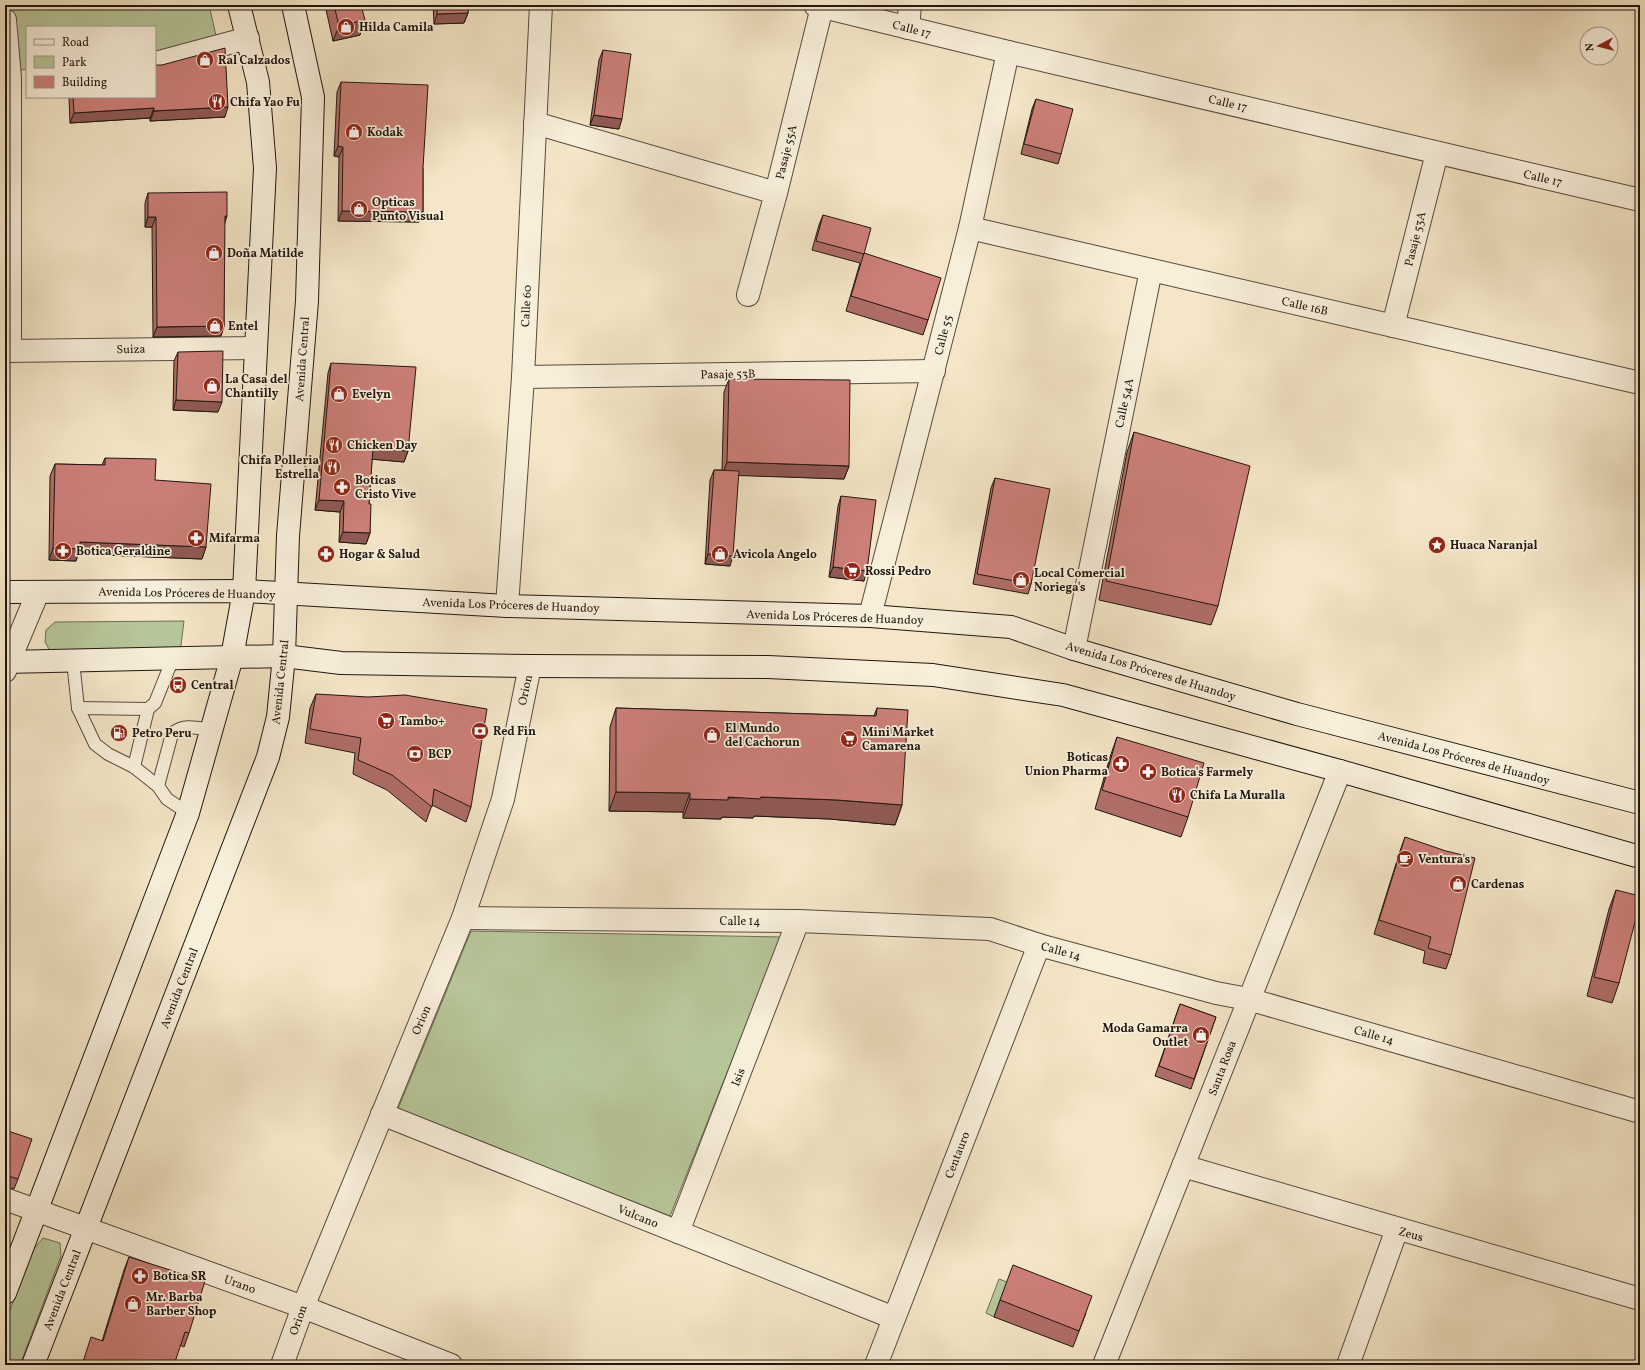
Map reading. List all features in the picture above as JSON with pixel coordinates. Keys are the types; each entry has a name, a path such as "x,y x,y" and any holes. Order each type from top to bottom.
{"street":[{"path":"5,1293 188,813 232,657 244,591 265,168 258,82 239,5"},
{"name":"Avenida Central","path":"33,1365 268,757 278,717 284,656 288,536 307,301 313,97 293,5"},
{"name":"Calle 60","path":"507,606 523,377 541,5"},
{"path":"908,28 910,5"},
{"name":"Calle 17","path":"818,6 1640,200"},
{"name":"Pasaje 55A","path":"748,295 776,193 818,6"},
{"path":"5,20 18,77 8,351"},
{"path":"156,63 248,38"},
{"name":"Calle 55","path":"870,616 970,228 1008,52"},
{"path":"535,122 776,193"},
{"name":"Pasaje 53A","path":"1393,326 1437,152"},
{"name":"Calle 16B","path":"970,228 1640,383"},
{"name":"Calle 54A","path":"1074,649 1151,270"},
{"name":"Suiza","path":"8,351 256,348"},
{"name":"Pasaje 53B","path":"523,377 934,371"},
{"name":"Avenida Los Próceres de Huandoy","path":"5,592 244,591 507,606 870,616 1011,627 1074,649 1297,714 1640,803"},
{"path":"38,592 6,665 73,661 284,656 341,662 530,666 768,667 933,675 1063,695 1340,770 1640,857"},
{"name":"Orion","path":"282,1365 303,1307 463,918 503,799 530,666"},
{"name":"Santa Rosa","path":"1104,1365 1340,770"},
{"name":"Calle 14","path":"463,918 798,921 990,929 1039,945 1216,993 1248,999 1640,1112"},
{"name":"Isis","path":"678,1232 798,921"},
{"name":"Centauro","path":"876,1365 1039,945"},
{"name":"Vulcano","path":"382,1114 894,1318"},
{"name":"Zeus","path":"1183,1166 1640,1299"},
{"name":"Urano","path":"5,1199 303,1307 451,1365"},
{"path":"1348,1365 1397,1229"}],"lane":[{"path":"134,768 148,709 155,702 173,658"},
{"path":"73,661 78,708 95,744 108,754 134,768 158,786 167,799 188,813"},
{"path":"78,708 148,709"},
{"path":"158,786 172,734 180,728 191,727 211,730"}],"green space":[{"path":"8,5 209,5 217,40 156,53 156,26 26,26 26,69 16,71"},
{"path":"184,621 180,653 50,651 45,642 46,630 55,622"},
{"path":"471,931 781,937 670,1216 398,1109"},
{"path":"43,1238 60,1243 61,1256 20,1365 5,1365 5,1323 33,1250"},
{"path":"999,1279 1007,1282 994,1317 986,1313"}],"building":[{"path":"334,5 361,5 365,20 339,26"},
{"path":"437,5 468,5 468,13 437,14"},
{"path":"225,48 228,107 154,111 154,108 74,113 73,98 156,98 156,65 162,65"},
{"path":"603,50 631,54 622,119 594,115"},
{"path":"341,82 428,85 423,168 423,212 342,211 343,147 338,146"},
{"path":"1036,99 1073,109 1061,154 1024,144"},
{"path":"227,192 227,216 225,216 224,326 157,327 156,217 148,217 148,193"},
{"path":"823,215 871,228 864,254 816,241"},
{"path":"864,253 941,278 928,320 851,296"},
{"path":"223,351 222,402 176,400 178,352"},
{"path":"331,363 416,367 408,451 373,448 369,504 371,504 370,533 343,532 344,501 319,500"},
{"path":"729,379 850,380 849,466 727,462"},
{"path":"1134,432 1250,466 1218,606 1106,581"},
{"path":"105,458 156,459 155,480 211,484 206,547 80,542 80,549 53,548 55,464 105,465"},
{"path":"714,470 739,471 733,556 708,554"},
{"path":"995,478 1050,489 1031,584 977,574"},
{"path":"841,496 876,500 867,571 833,567"},
{"path":"316,694 368,697 405,695 487,709 471,807 434,789 432,807 392,775 358,760 361,738 310,729"},
{"path":"616,708 876,716 877,708 908,710 902,805 837,800 761,797 760,799 728,797 728,800 690,799 690,793 616,792"},
{"path":"1117,737 1204,763 1188,817 1102,790"},
{"path":"1405,837 1446,851 1475,858 1451,955 1428,948 1431,937 1379,920"},
{"path":"1616,890 1640,896 1640,903 1619,983 1594,977"},
{"path":"1180,1004 1216,1017 1194,1079 1159,1066"},
{"path":"5,1130 32,1139 18,1179 5,1175"},
{"path":"129,1257 205,1281 189,1333 185,1332 174,1365 82,1365 91,1337 103,1341"},
{"path":"1013,1265 1092,1296 1079,1331 1000,1300"}],"place":[{"name":"Hilda Camila","path":"346,27"},
{"name":"Ral Calzados","path":"205,60"},
{"name":"Chifa Yao Fu","path":"217,102"},
{"name":"Kodak","path":"354,132"},
{"name":"Opticas Punto Visual","path":"359,209"},
{"name":"Doña Matilde","path":"214,253"},
{"name":"Entel","path":"215,326"},
{"name":"La Casa del Chantilly","path":"212,386"},
{"name":"Evelyn","path":"339,394"},
{"name":"Chicken Day","path":"334,445"},
{"name":"Chifa Polleria Estrella","path":"332,467"},
{"name":"Boticas Cristo Vive","path":"342,487"},
{"name":"Mifarma","path":"196,538"},
{"name":"Huaca Naranjal","path":"1437,545"},
{"name":"Botica Geraldine","path":"63,551"},
{"name":"Hogar & Salud","path":"326,554"},
{"name":"Avicola Angelo","path":"720,554"},
{"name":"Rossi Pedro","path":"852,571"},
{"name":"Local Comercial Noriega's","path":"1021,580"},
{"name":"Central","path":"178,685"},
{"name":"Tambo+","path":"386,721"},
{"name":"Red Fin","path":"480,731"},
{"name":"Petro Peru","path":"119,733"},
{"name":"El Mundo del Cachorun","path":"712,735"},
{"name":"Mini Market Camarena","path":"849,739"},
{"name":"BCP","path":"415,754"},
{"name":"Boticas Union Pharma","path":"1121,764"},
{"name":"Botica's Farmely","path":"1148,772"},
{"name":"Chifa La Muralla","path":"1177,795"},
{"name":"Ventura's","path":"1405,859"},
{"name":"Cardenas","path":"1458,884"},
{"name":"Moda Gamarra Outlet","path":"1201,1035"},
{"name":"Botica SR","path":"140,1276"},
{"name":"Mr. Barba Barber Shop","path":"133,1304"}]}
